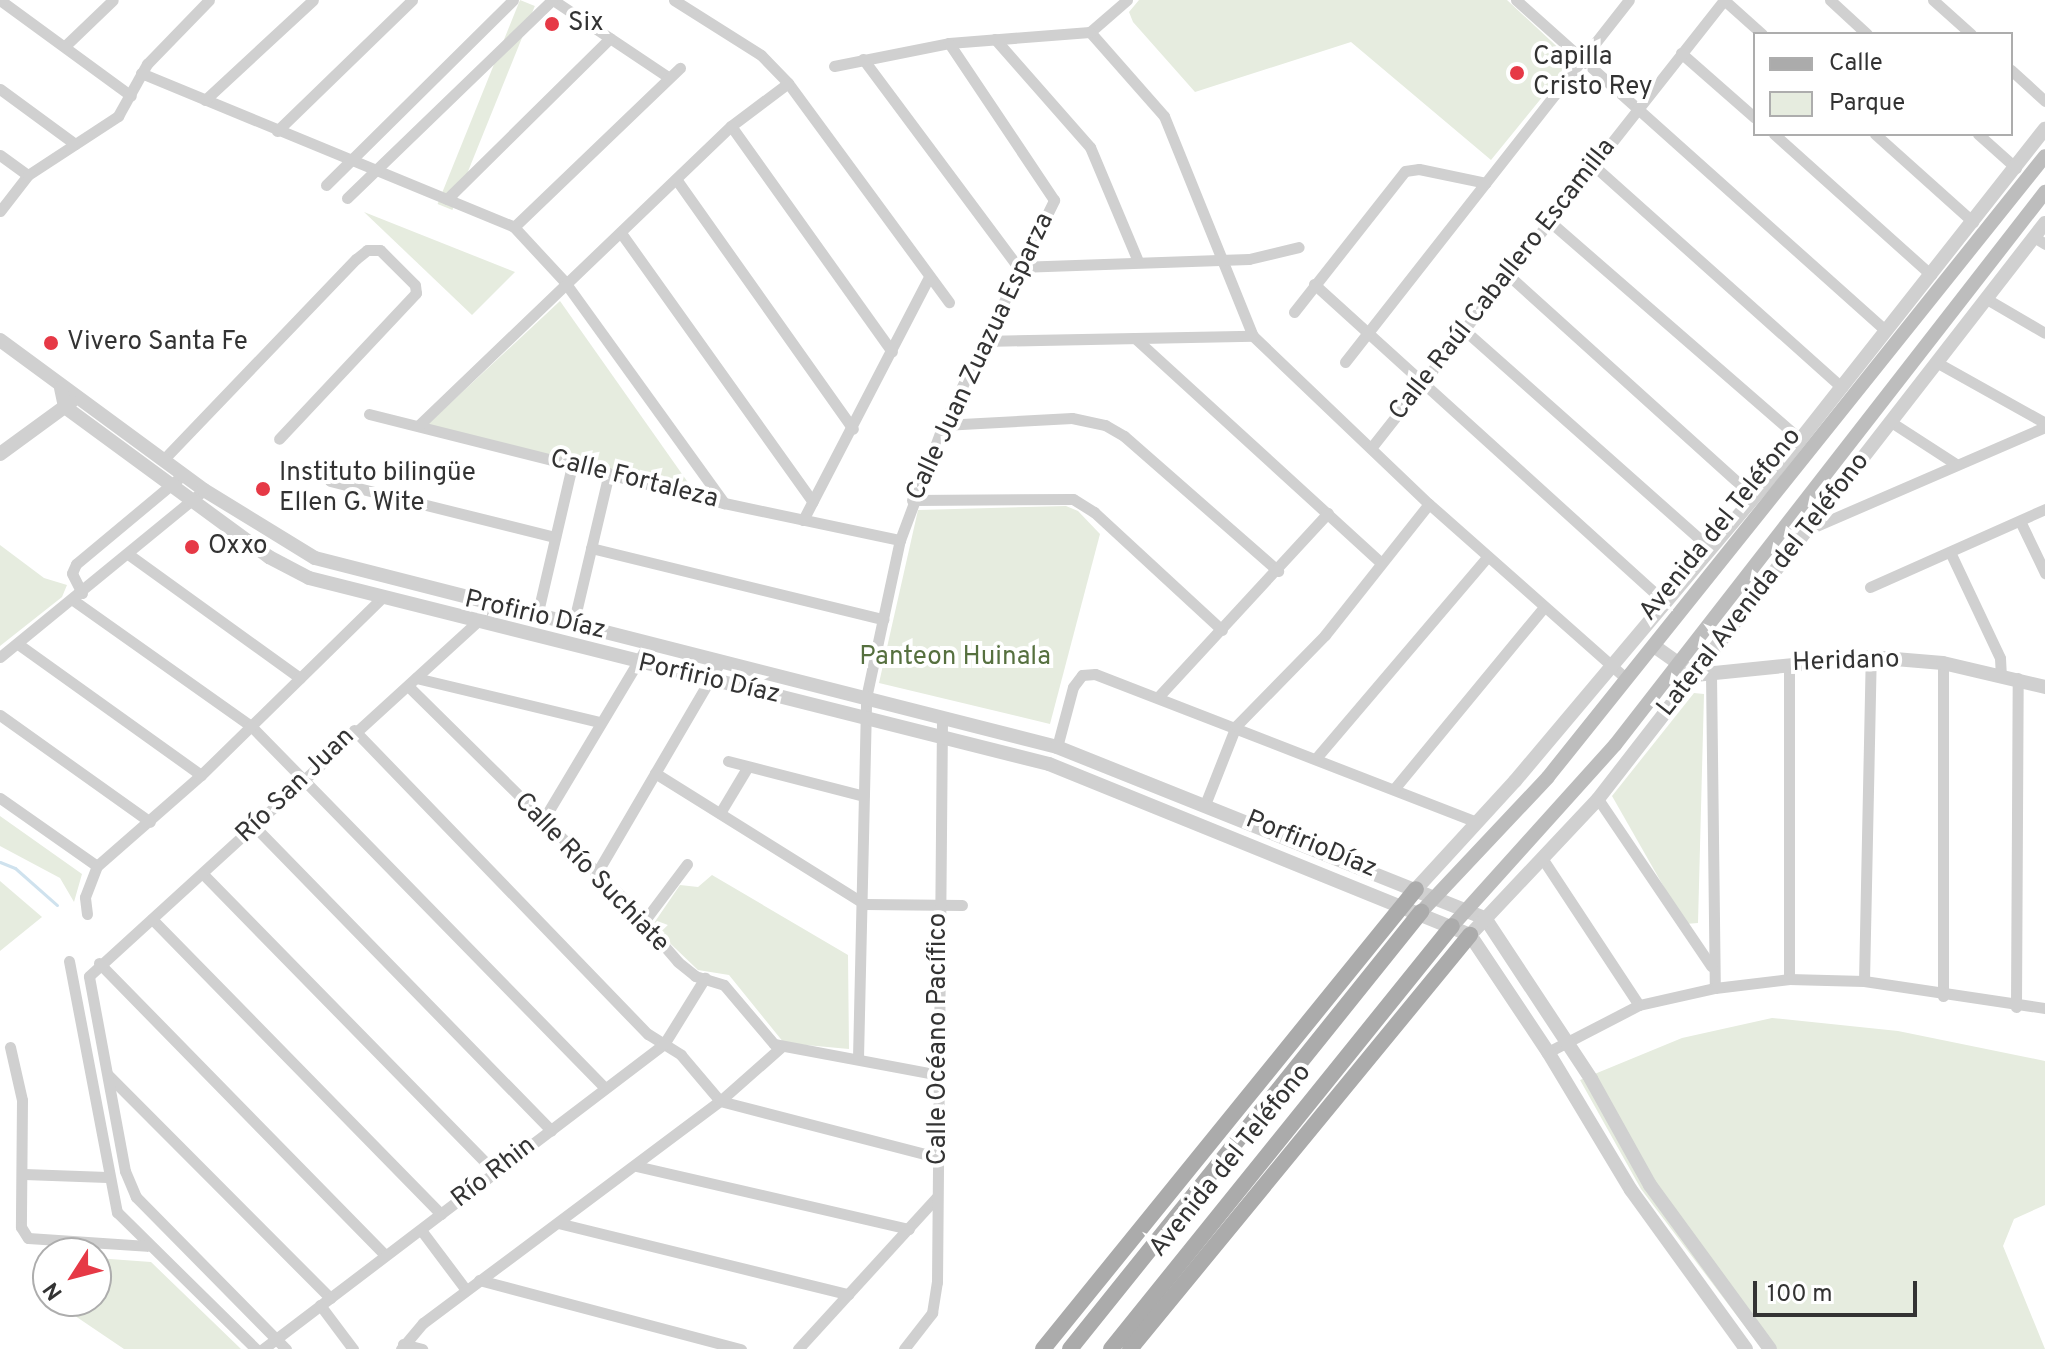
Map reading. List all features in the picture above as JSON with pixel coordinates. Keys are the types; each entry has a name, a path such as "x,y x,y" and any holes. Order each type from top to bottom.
{"main road":[{"name":"Avenida del Teléfono","path":"1421,912 1530,797 1654,646 1780,478 2045,156"},
{"name":"Avenida del Teléfono","path":"1111,1349 1467,908 1586,781 2045,192"},
{"path":"1043,1349 1416,889"},
{"path":"1070,1349 1421,912"},
{"path":"1130,1349 1470,935"},
{"path":"1296,1119 1310,1132"},
{"path":"1202,1155 1218,1168"}],"street":[{"path":"65,46 113,0"},
{"path":"0,211 28,175 118,116 141,73 209,0"},
{"path":"205,100 313,0"},
{"path":"277,131 412,0"},
{"path":"326,185 346,160 513,0"},
{"path":"347,198 552,0 668,77"},
{"path":"674,0 761,55 788,83 949,302"},
{"path":"834,66 949,43 1090,32 1127,0"},
{"path":"1516,0 1886,331"},
{"path":"1345,362 1629,0"},
{"path":"1724,0 1760,32"},
{"name":"Calle Raúl Caballero Escamilla","path":"1371,448 1462,328 1724,0"},
{"path":"1830,0 1865,32"},
{"path":"1933,0 1969,32"},
{"path":"6,2 131,96"},
{"path":"1090,32 1164,116 1253,336 1429,504 1626,678"},
{"path":"447,199 610,38"},
{"path":"995,39 1090,147 1138,261"},
{"name":"Calle Juan Zuazua Esparza","path":"858,1058 865,904 864,715 900,540 912,500 943,425 1018,267 1052,209 1052,190 949,43"},
{"path":"1681,53 1753,116"},
{"path":"863,59 1018,267 1220,257 1249,259 1299,247"},
{"path":"514,227 680,68"},
{"path":"2013,72 2045,101"},
{"path":"141,73 514,227 564,281 724,503"},
{"path":"419,425 564,281 621,233 731,126 788,83"},
{"path":"0,89 75,144"},
{"path":"731,126 892,352"},
{"path":"1416,889 1754,497 1780,478 1801,440 2045,129"},
{"path":"1776,136 1931,275"},
{"path":"1877,136 1973,222"},
{"path":"1980,136 2016,168"},
{"path":"0,155 28,175"},
{"path":"1593,165 1842,388"},
{"path":"1294,312 1405,171 1419,169 1486,183"},
{"path":"676,179 853,429"},
{"path":"1996,193 2008,203"},
{"path":"1548,220 1801,440"},
{"name":"Lateral Avenida del Teléfono","path":"1470,935 1598,799 1799,534 1891,422 1985,298 2039,241 2045,223"},
{"path":"621,233 813,502"},
{"path":"0,340 61,388 71,402 163,460 367,250 380,250 396,263 416,293 279,439"},
{"path":"1506,273 1754,497"},
{"path":"803,520 853,429 929,277"},
{"path":"1314,284 1665,602"},
{"path":"1985,298 2045,333"},
{"path":"1462,328 1710,548"},
{"path":"983,341 1253,336"},
{"path":"1137,340 1380,562"},
{"path":"1936,362 2045,425"},
{"path":"0,454 71,402"},
{"name":"Porfirio Díaz","path":"71,402 170,486 198,495 294,571 381,599 478,621 636,664 864,715 1049,764 1404,904 1470,935"},
{"name":"Calle Fortaleza","path":"369,414 724,503 900,540"},
{"path":"943,425 1072,418 1105,425 1124,436 1278,571"},
{"path":"1891,422 1956,464"},
{"path":"1799,534 2045,425"},
{"name":"Profirio Díaz","path":"163,460 183,475 198,495 315,558 486,605 721,660 1057,747 1206,802"},
{"path":"537,616 572,465"},
{"path":"573,625 609,473"},
{"path":"183,475 76,564 72,573 77,597 251,726 605,1088"},
{"path":"330,481 555,537"},
{"path":"0,657 198,495"},
{"path":"912,500 1073,499 1094,512 1222,630"},
{"path":"1206,802 1236,726 1325,635 1429,504"},
{"path":"1870,587 2045,509"},
{"path":"1159,696 1278,571 1328,513"},
{"path":"2020,521 2045,573"},
{"path":"591,548 883,619"},
{"path":"1950,552 1994,644 2001,675"},
{"path":"128,554 300,678"},
{"path":"1317,757 1487,557"},
{"path":"87,914 85,897 97,866 201,775 300,678 364,621 381,599"},
{"name":"Río San Juan","path":"89,976 99,963 255,827 354,730 478,621 486,605"},
{"path":"1394,789 1544,607"},
{"path":"542,822 649,643"},
{"path":"18,644 201,775"},
{"path":"1654,646 1676,665 1695,675"},
{"path":"1864,981 1871,657"},
{"name":"Heridano","path":"1695,675 1871,657 1943,663 2018,678 2045,687"},
{"path":"595,876 721,660"},
{"path":"1943,663 1943,996"},
{"path":"1789,664 1789,979"},
{"path":"1057,747 1073,687 1082,675 1095,674 1317,757 1476,822"},
{"path":"1711,674 1711,966 1715,988"},
{"path":"2016,1007 2018,678"},
{"path":"412,682 599,722"},
{"name":"Calle Río Suchiate","path":"412,682 542,822 687,970 724,985 781,1047"},
{"path":"0,715 150,822"},
{"name":"Calle Océano Pacífico","path":"904,1349 932,1313 935,1299 940,1158 942,718"},
{"path":"354,730 648,1034 681,1055 720,1101 940,1158"},
{"path":"728,761 864,796"},
{"path":"720,813 747,768"},
{"path":"655,773 865,904 962,905"},
{"path":"0,798 97,866"},
{"path":"1598,799 1711,966"},
{"name":"PorfirioDíaz","path":"1206,802 1485,918"},
{"path":"255,827 551,1130"},
{"path":"1542,858 1639,1005"},
{"path":"642,924 687,864"},
{"path":"203,874 495,1172"},
{"path":"1485,918 1567,1041 1650,1185 1770,1349"},
{"path":"152,919 441,1214"},
{"path":"1470,935 1548,1052 1631,1190 1746,1349"},
{"path":"69,961 107,1177 117,1212 147,1246 256,1349"},
{"path":"99,963 385,1255"},
{"path":"73,982 89,976 125,1171 136,1197 286,1349"},
{"name":"Río Rhin","path":"263,1349 664,1044 705,978"},
{"path":"1548,1052 1639,1005 1715,988 1789,979 1864,981 2016,1007 2045,1008"},
{"path":"10,1047 22,1100 24,1174 21,1227 28,1238 147,1246"},
{"path":"402,1347 466,1290 636,1166 720,1101 781,1047 858,1058 940,1075"},
{"path":"108,1075 330,1298"},
{"path":"636,1166 909,1229"},
{"path":"24,1174 107,1177"},
{"path":"798,1349 937,1197"},
{"path":"558,1223 848,1294"},
{"path":"421,1230 466,1290"},
{"path":"479,1280 741,1349"},
{"path":"320,1305 353,1349"},
{"path":"402,1347 422,1349"}],"green space":[{"path":"520,0 535,6 452,210 438,204"},
{"path":"1139,0 1507,0 1567,56 1569,64 1491,160 1351,42 1195,92 1133,22 1129,12"},
{"path":"364,212 515,272 472,315"},
{"path":"560,301 694,491 427,425"},
{"name":"Panteon Huinala","path":"1066,506 1078,511 1100,534 1050,724 879,683 918,510"},
{"path":"0,545 44,578 67,585 62,597 0,646"},
{"path":"1694,693 1704,694 1698,923 1685,924 1612,796"},
{"path":"0,816 82,874 74,902 60,878 0,846"},
{"path":"712,875 848,955 849,1049 784,1043 729,975 698,970 652,926 680,885 698,887"},
{"path":"0,881 42,917 0,951"},
{"path":"1772,1018 1898,1031 2045,1061 2045,1205 2014,1219 2003,1246 2045,1349 1762,1349 1641,1189 1580,1080 1682,1038"},
{"path":"112,1259 151,1262 241,1349 124,1349 77,1317 112,1317"}],"waterway":[{"path":"0,862 15,868 57,905"}],"place":[{"name":"Six","path":"552,24"},
{"name":"Capilla Cristo Rey","path":"1517,73"},
{"name":"Vivero Santa Fe","path":"51,343"},
{"name":"Instituto bilingüe Ellen G. Wite","path":"263,489"},
{"name":"Oxxo","path":"192,547"}]}
